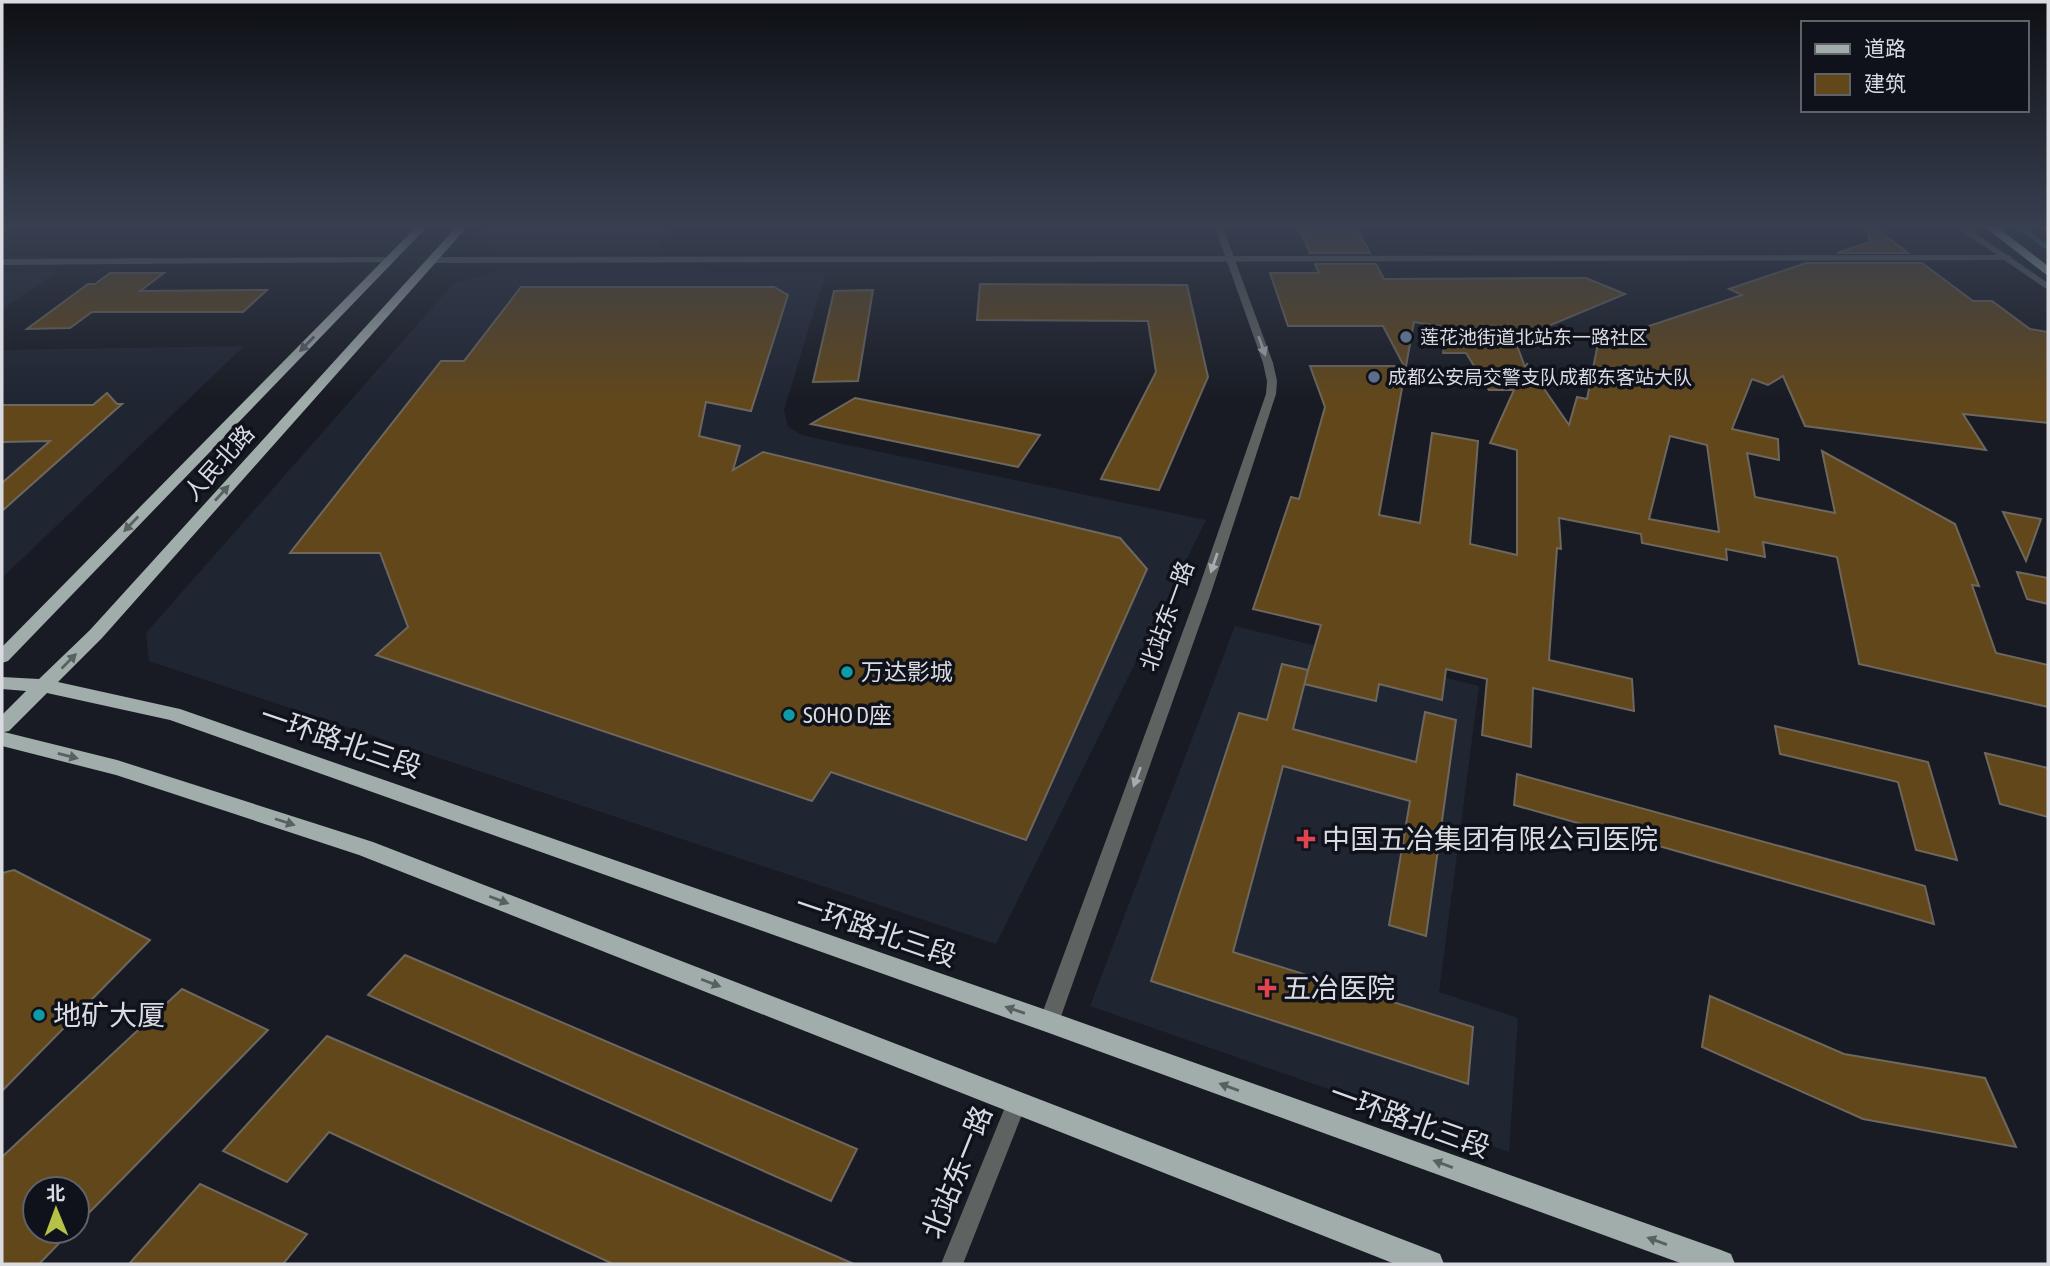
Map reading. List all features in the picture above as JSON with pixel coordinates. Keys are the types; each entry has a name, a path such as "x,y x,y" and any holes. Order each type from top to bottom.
{"main road":[{"name":"人民北路","path":"2,657 366,284"},
{"name":"人民北路","path":"2,726 96,634 410,284"},
{"name":"一环路北三段","path":"2,683 44,686 173,714 1049,1022 1721,1264"},
{"path":"2,738 117,768 365,848 1430,1264"}],"street":[{"name":"北站东一路","path":"1049,1022 1204,593 1271,394 1272,381 1268,363 1238,284"},
{"name":"北站东一路","path":"952,1264 1017,1102"}],"shaded area":[{"path":"2,284 40,284 2,310"},
{"path":"453,284 822,284 784,410 788,427 802,435 828,441 1206,520 996,944 149,661 146,633"},
{"path":"244,346 2,578 2,350"},
{"name":"中国五冶集团有限公司医院","path":"1235,626 1479,686 1439,992 1518,1018 1509,1152 1090,1006"}],"building":[{"path":"88,284 149,284 140,291 267,290 243,312 92,312 70,328 27,329"},
{"path":"980,284 1187,285 1208,377 1159,490 1101,479 1156,372 1148,321 977,320"},
{"path":"1274,284 1601,284 1625,294 1515,340 1525,367 1527,364 1569,425 1577,397 1587,399 1598,343 1742,295 1729,289 1744,284 1950,284 1973,301 1992,301 2030,329 2048,332 2048,423 1963,414 1986,450 1805,426 1783,376 1768,385 1752,379 1732,429 1778,439 1779,460 1747,453 1755,497 1835,513 1822,451 1955,524 1979,586 1972,585 1996,653 2048,665 2048,707 1859,664 1837,557 1763,542 1765,557 1726,549 1727,560 1642,543 1641,534 1559,518 1561,549 1557,548 1549,660 1632,679 1634,711 1533,688 1531,747 1482,735 1487,679 1446,669 1442,700 1379,684 1376,701 1304,684 1321,625 1253,609 1291,497 1299,499 1325,407 1310,366 1404,366 1383,326 1288,326","holes":["1414,322 1447,327 1443,353 1466,353 1489,390 1514,390 1490,443 1517,450 1517,555 1470,544 1478,441 1432,433 1420,523 1379,515","1670,436 1707,445 1719,532 1649,519"]},
{"path":"521,287 774,287 788,295 751,411 706,402 699,436 740,446 733,470 763,452 1120,538 1147,569 1026,840 831,772 812,801 376,655 408,627 380,553 290,553 441,361 464,361"},
{"path":"873,290 858,381 813,382 834,291"},
{"path":"107,393 117,404 122,404 2,511 2,483 50,441 2,442 2,405 93,405"},
{"path":"855,398 1040,435 1018,467 811,424"},
{"path":"2003,512 2041,519 2026,561"},
{"path":"2017,572 2048,578 2048,604 2027,599"},
{"path":"1282,664 1308,670 1293,729 1416,762 1425,712 1456,720 1426,936 1389,925 1410,801 1283,766 1233,952 1473,1027 1468,1084 1151,981 1239,713 1267,720"},
{"path":"1775,726 1928,762 1957,860 1916,850 1898,782 1780,754"},
{"path":"1985,753 2048,768 2048,817 2000,804"},
{"path":"1517,774 1925,886 1934,924 1514,805"},
{"name":"地矿大厦","path":"14,870 150,940 2,1091 2,873"},
{"path":"405,955 857,1149 831,1201 368,995"},
{"path":"182,989 268,1030 91,1211 91,1175 21,1175 21,1245 57,1245 39,1264 2,1264 2,1157"},
{"path":"1710,996 1844,1054 1985,1078 2016,1147 1863,1119 1702,1047"},
{"path":"327,1036 854,1264 613,1264 329,1132 287,1182 223,1151"},
{"path":"200,1184 307,1234 283,1264 129,1264"}],"place":[{"name":"莲花池街道北站东一路社区","path":"1406,337"},
{"name":"成都公安局交警支队成都东客站大队","path":"1374,377"},
{"name":"万达影城","path":"847,672"},
{"name":"SOHO D座","path":"789,715"},
{"name":"中国五冶集团有限公司医院","path":"1306,839"},
{"name":"五冶医院","path":"1267,988"},
{"name":"地矿大厦","path":"39,1015"}]}
